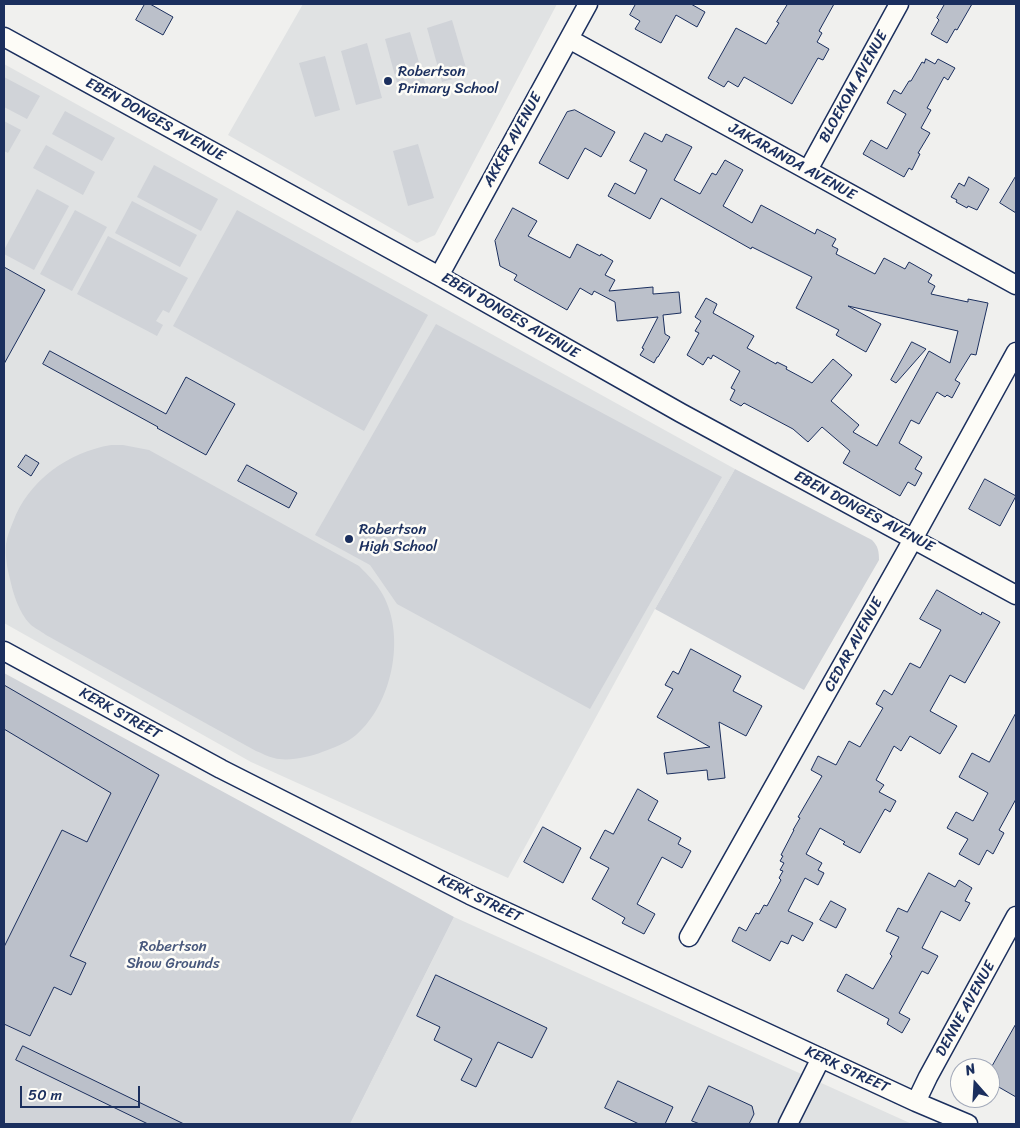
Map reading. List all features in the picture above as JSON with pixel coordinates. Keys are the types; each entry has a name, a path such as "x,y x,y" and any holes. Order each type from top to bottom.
{"street":[{"name":"AKKER AVENUE","path":"439,276 588,4"},
{"name":"BLOEKOM AVENUE","path":"808,170 899,4"},
{"name":"EBEN DONGES AVENUE","path":"4,37 439,276 681,413 1016,594"},
{"name":"JAKARANDA AVENUE","path":"569,39 1016,284"},
{"name":"CEDAR AVENUE","path":"689,937 908,550 1016,352"},
{"name":"KERK STREET","path":"4,651 221,769 470,895 916,1102 968,1124"},
{"name":"DENNE AVENUE","path":"916,1102 1016,916"},
{"path":"788,1124 821,1058"}],"shaded area":[{"name":"Robertson Primary School","path":"303,4 557,4 435,235 417,243 228,135"},
{"name":"Robertson High School","path":"4,64 735,469 655,609 508,878 251,762 4,623"},
{"path":"454,917 912,1124 350,1124"}],"green space":[{"path":"452,20 468,75 442,82 427,28"},
{"path":"410,32 426,86 400,94 385,39"},
{"path":"367,43 382,98 356,105 341,51"},
{"path":"325,56 340,110 315,117 299,63"},
{"path":"4,77 40,96 27,119 4,107"},
{"path":"65,111 115,138 102,161 52,134"},
{"path":"4,121 21,130 8,153 4,151"},
{"path":"418,144 434,198 408,206 393,151"},
{"path":"46,145 95,172 83,195 33,168"},
{"path":"154,165 218,199 201,231 137,197"},
{"path":"37,189 69,206 34,270 4,254 4,250"},
{"path":"132,201 197,235 180,267 115,233"},
{"path":"75,210 107,227 72,291 40,274"},
{"path":"237,210 428,315 364,431 173,326"},
{"path":"108,236 188,278 169,313 163,310 156,321 163,325 157,336 77,294"},
{"path":"436,324 722,477 590,709 397,604 370,565 315,535"},
{"path":"111,445 123,445 149,450 359,566 378,587 390,612 394,630 392,669 379,706 356,735 340,745 311,756 285,759 270,757 46,635 26,619 13,590 6,553 8,536 20,507 39,481 51,471 80,454"},
{"path":"735,469 872,540 878,549 879,560 804,690 655,609"},
{"name":"Robertson Show Grounds","path":"4,673 454,917 350,1124 4,1124"}],"building":[{"path":"145,4 150,4 173,17 163,35 136,20"},
{"path":"636,4 691,4 705,12 697,27 676,15 661,43 635,29 640,21 630,15"},
{"path":"788,4 834,4 819,31 822,33 817,42 829,49 823,60 818,58 792,104 744,77 738,87 728,81 724,87 708,78 736,28 766,44"},
{"path":"945,4 972,4 947,43 931,34"},
{"path":"926,59 935,64 938,59 955,68 948,80 944,77 927,108 931,110 921,128 930,133 918,153 920,154 912,170 909,168 904,177 863,154 871,140 887,149 906,114 887,103 894,90 901,94 922,62 924,63"},
{"path":"575,110 615,132 601,157 585,148 568,179 539,163 567,112"},
{"path":"645,133 662,142 666,134 692,147 674,180 700,194 712,173 716,175 725,160 743,170 723,206 752,223 761,205 815,234 817,229 836,239 832,246 838,249 836,254 875,274 884,258 905,269 909,262 932,275 928,282 935,286 931,294 968,302 968,299 988,303 976,355 971,354 955,380 960,383 952,398 947,395 945,397 937,392 919,424 911,420 899,443 922,457 915,469 922,473 915,486 908,482 900,496 843,463 850,451 822,427 808,442 793,429 744,403 741,406 730,400 735,390 731,388 740,371 713,355 711,359 708,357 703,365 687,355 699,333 695,331 701,321 695,317 706,298 717,304 713,313 754,336 747,348 776,364 777,362 787,367 786,369 812,383 833,359 852,375 831,401 859,425 853,432 877,446 929,351 950,363 958,331 848,306 881,324 866,352 836,335 839,330 796,308 812,277 752,247 751,249 661,198 650,219 608,196 615,183 635,194 647,170 630,161"},
{"path":"1016,176 1016,213 1000,203"},
{"path":"969,177 989,189 977,210 968,206 967,208 951,197 959,183 964,186"},
{"path":"513,208 537,221 528,236 570,258 577,244 613,261 605,275 615,280 609,291 653,287 653,294 679,292 681,313 663,315 665,334 670,337 654,363 640,355 658,317 617,321 615,302 594,291 592,295 580,288 567,310 514,280 517,275 500,266 495,241"},
{"path":"4,267 45,290 4,364"},
{"path":"912,342 926,349 896,383 891,380"},
{"path":"50,351 166,414 186,377 235,404 206,455 43,364"},
{"path":"26,455 39,463 31,476 18,467"},
{"path":"247,465 297,493 289,508 238,481"},
{"path":"985,479 1016,496 1000,526 969,509"},
{"path":"937,590 981,615 982,612 1000,622 965,683 950,675 930,711 957,726 940,754 910,736 901,751 894,746 876,780 884,785 879,792 896,801 890,812 885,809 860,853 820,828 806,854 822,863 818,870 824,873 818,885 805,878 788,911 813,923 803,941 792,935 788,944 781,941 770,961 732,941 739,927 746,931 756,913 759,914 764,905 767,906 781,880 779,878 783,871 780,870 784,863 780,861 783,856 781,855 800,818 798,817 822,776 811,770 818,756 836,765 849,741 860,747 883,708 876,704 884,690 892,695 910,663 920,668 941,630 920,619"},
{"path":"691,649 741,676 733,691 762,706 746,736 719,722 725,778 708,780 707,770 667,774 664,753 710,747 657,717 673,689 665,685 673,671 678,674"},
{"path":"4,685 159,775 70,956 86,963 71,995 54,987 30,1036 4,1024 4,947 62,830 87,842 111,793 4,729"},
{"path":"1016,713 1016,799 999,830 1004,833 993,854 987,850 979,865 959,854 968,839 947,828 956,812 973,821 988,793 959,777 972,753 989,762"},
{"path":"638,789 658,801 648,820 681,838 678,844 691,851 682,868 662,857 637,904 655,914 644,934 622,923 625,918 592,899 609,868 590,858 605,830 613,834"},
{"path":"543,827 581,848 563,883 524,862"},
{"path":"929,873 955,887 959,880 972,888 965,901 970,903 960,921 941,911 922,948 938,956 928,974 922,971 899,1013 910,1019 902,1033 887,1024 889,1019 837,991 846,974 873,989 892,956 890,954 899,937 886,931 898,908 907,912"},
{"path":"831,901 846,909 836,928 820,920"},
{"path":"436,975 547,1028 532,1058 498,1042 476,1087 461,1080 472,1059 434,1040 440,1027 417,1016"},
{"path":"1016,1024 1016,1097 1000,1088 1000,1058 997,1058"},
{"path":"23,1046 184,1124 148,1124 16,1060"},
{"path":"618,1081 673,1107 665,1124 639,1124 605,1108"},
{"path":"709,1086 752,1106 754,1114 749,1124 700,1124 692,1121"}],"place":[{"name":"Robertson Primary School","path":"388,81"},
{"name":"Robertson High School","path":"349,539"}]}
